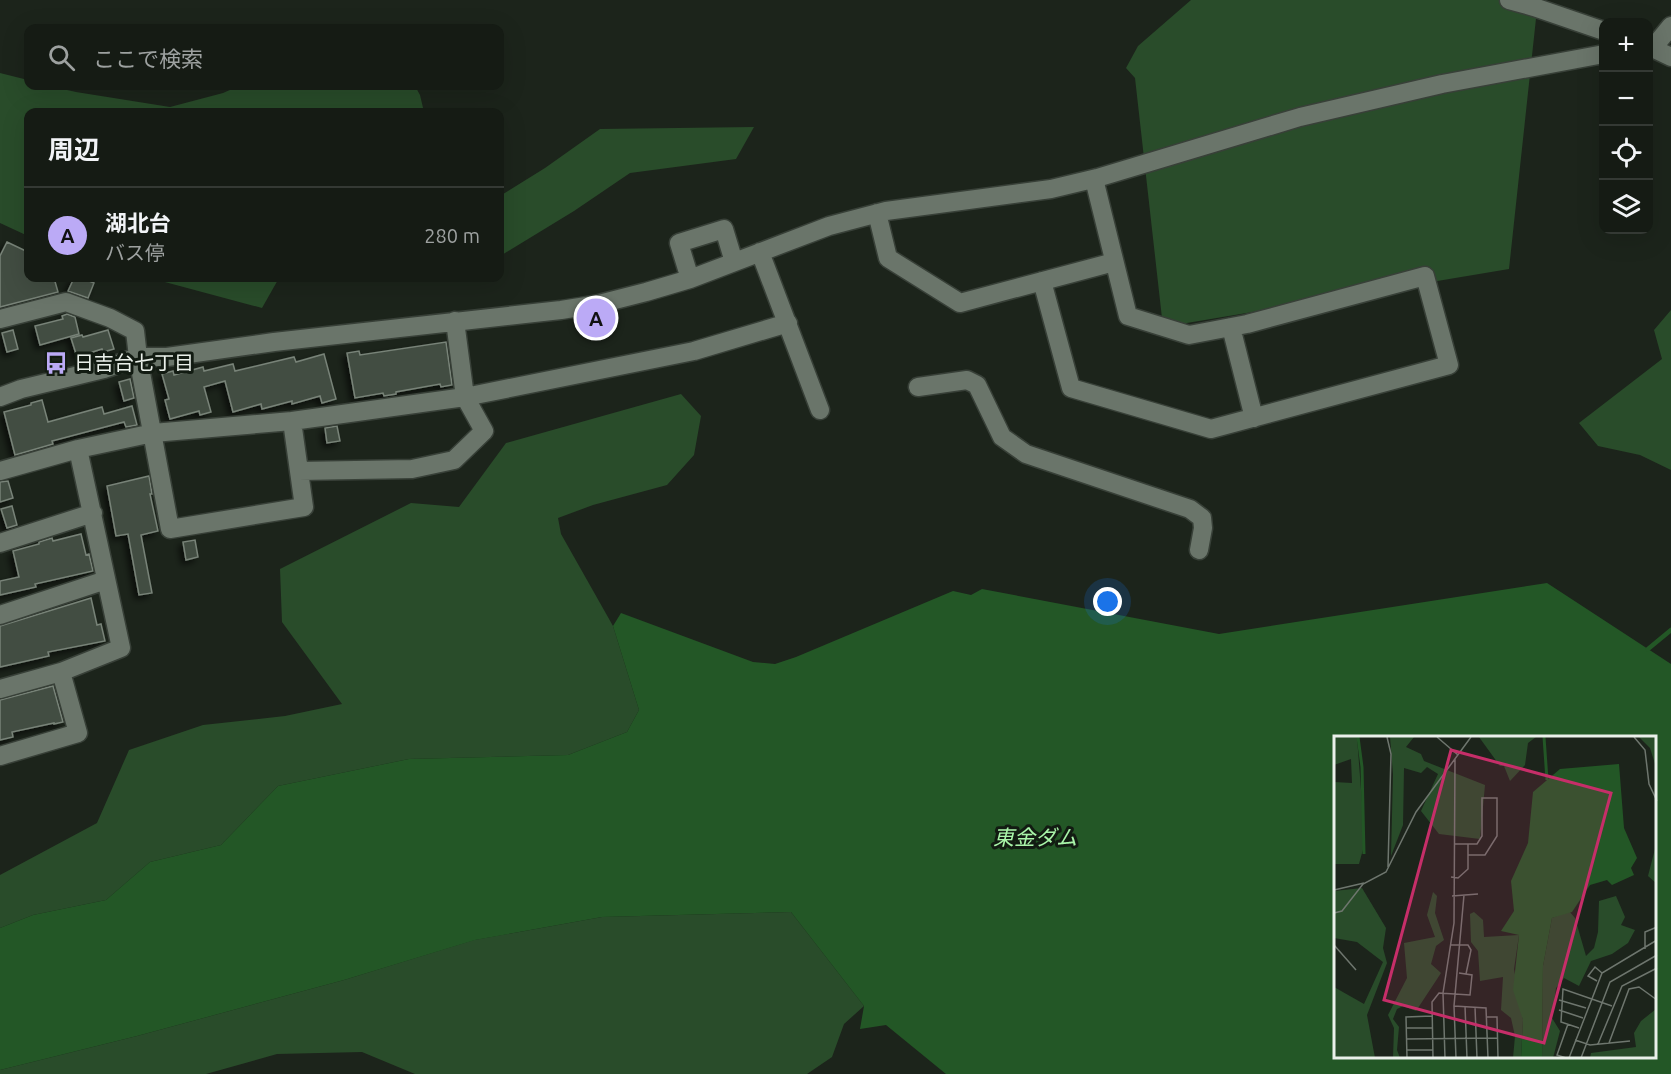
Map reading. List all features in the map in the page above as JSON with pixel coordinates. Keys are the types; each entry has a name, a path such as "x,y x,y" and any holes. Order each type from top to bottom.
{"street":[{"path":"1509,0 1599,29"},
{"path":"1653,45 1671,26"},
{"path":"1653,48 1671,57"},
{"path":"0,397 21,389 104,369 138,357 167,357 274,342 598,304 690,279 829,226 877,213 1051,189 1094,179 1300,117 1442,84 1599,55"},
{"path":"1042,281 1071,388 1211,429 1449,365 1425,276 1231,327 1189,335 1128,316 1094,179"},
{"path":"877,213 888,258 960,303 1114,262"},
{"path":"690,279 679,243 724,228 734,262"},
{"path":"760,252 820,410"},
{"path":"0,319 66,302 110,318 135,331 170,529 304,507 292,421"},
{"path":"299,471 412,469 454,460 484,431 465,397 455,321"},
{"path":"0,471 78,448 153,433 292,421 465,397 694,351 788,323"},
{"path":"1231,327 1254,418"},
{"path":"918,387 967,380 977,385 1002,437 1026,454 1190,509 1202,518 1200,550"},
{"path":"0,689 61,672 121,648 78,448"},
{"path":"0,543 93,513"},
{"path":"0,615 106,580"},
{"path":"0,756 78,733 61,672"}],"shaded area":[{"path":"1191,0 1538,0 1509,269 1163,327 1135,78 1126,68 1138,46"},
{"path":"0,73 24,79 24,90 67,90 170,107 230,90 417,90 420,95 423,108 24,108 24,234 0,223"},
{"path":"754,127 736,159 630,173 574,211 504,254 504,194 600,129"},
{"path":"165,282 277,282 262,308"},
{"path":"1671,310 1671,470 1640,455 1598,446 1579,423 1662,359 1654,330"},
{"path":"681,394 701,416 694,455 667,485 593,505 558,518 561,534 613,626 639,710 627,732 568,755 409,759 278,786 221,845 150,862 106,900 33,915 0,928 0,875 97,823 129,750 203,725 285,716 342,704 282,622 280,569 411,503 459,507 506,443"},
{"path":"791,912 864,1006 844,1024 832,1057 807,1074 415,1074 362,1052 277,1054 206,1074 0,1074 0,1070 344,980 474,940 602,917"}],"water":[{"name":"東金ダム","path":"1547,583 1671,664 1671,1074 946,1074 886,1025 860,1029 864,1006 791,912 602,917 475,940 344,980 0,1070 0,928 33,915 106,900 150,862 221,845 278,786 409,759 568,755 627,732 639,710 613,626 621,613 753,662 775,664 953,591 971,595 982,589 1219,634"}],"building":[{"path":"7,242 24,250 24,282 55,282 58,292 0,307 0,256"},
{"path":"72,282 94,283 88,298 68,291"},
{"path":"67,314 75,317 79,334 40,345 35,326 63,319 62,316"},
{"path":"13,330 18,349 7,352 2,333"},
{"path":"108,330 114,349 103,352 102,349 77,357 71,338"},
{"path":"446,342 452,385 441,387 440,384 384,396 383,393 355,398 347,353 359,351 360,355"},
{"path":"324,354 336,399 322,403 320,396 262,409 261,404 233,412 225,381 204,387 211,412 200,415 199,411 170,419 165,400 169,399 162,374 173,371 174,375 203,367 204,371 233,364 235,371 294,357 296,362"},
{"path":"130,379 134,398 124,401 119,382"},
{"path":"42,400 48,422 102,407 104,414 132,406 137,425 126,427 124,422 52,441 53,444 15,455 4,412"},
{"path":"337,426 340,441 327,443 325,428"},
{"path":"149,476 152,494 150,494 158,531 141,535 152,593 139,595 128,534 116,536 107,486"},
{"path":"8,481 13,498 0,502 0,482"},
{"path":"12,506 17,525 7,528 1,509"},
{"path":"81,534 93,571 35,584 36,587 0,595 0,581 19,577 13,551 52,538 53,541"},
{"path":"195,540 198,557 186,560 183,542"},
{"path":"91,598 97,625 101,624 105,641 48,652 49,656 0,667 0,626"},
{"path":"53,686 63,722 12,732 13,737 0,740 0,700"}],"waterway":[{"path":"1648,649 1671,630"}],"place":[{"name":"湖北台","path":"596,318"},
{"name":"日吉台七丁目","path":"56,363"}]}
